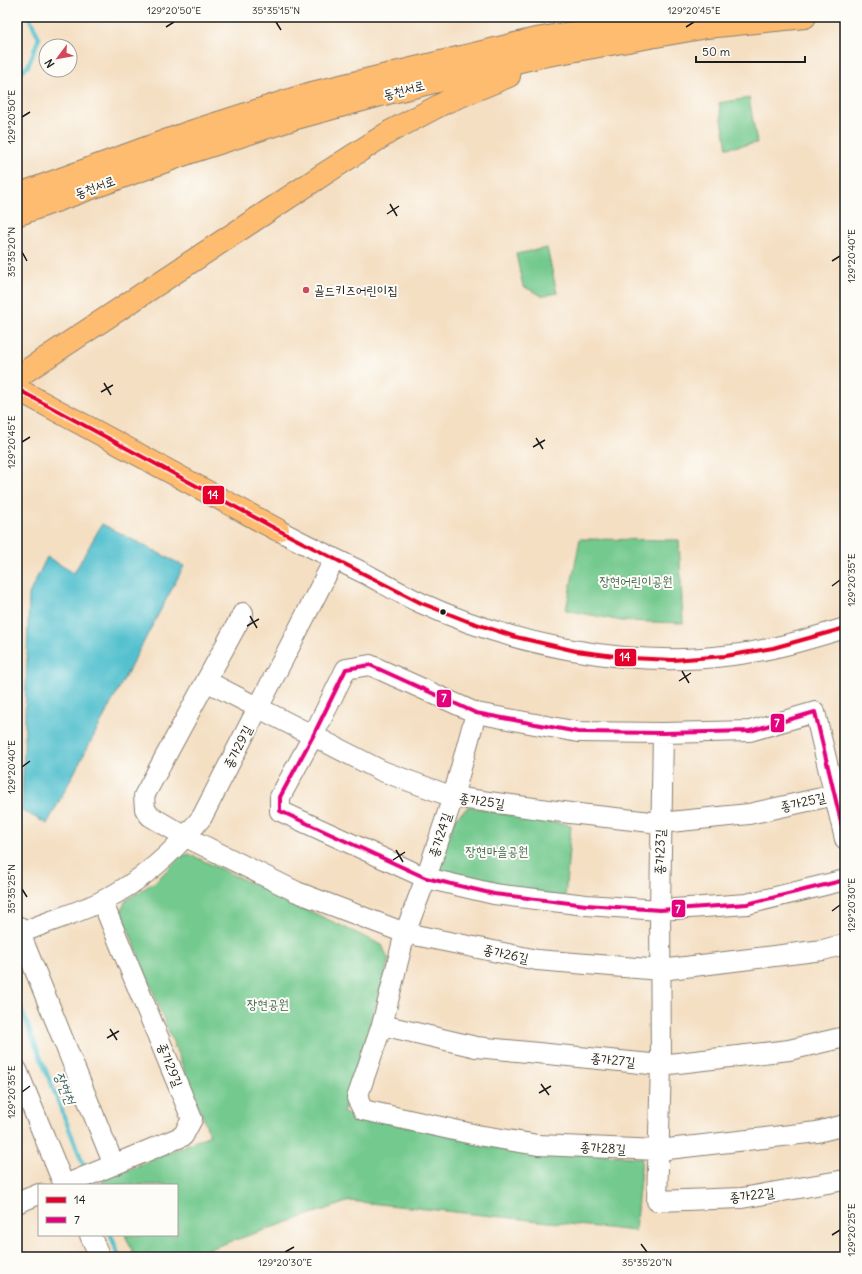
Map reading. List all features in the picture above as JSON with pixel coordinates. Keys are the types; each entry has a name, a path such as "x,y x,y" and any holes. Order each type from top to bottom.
{"main road":[{"path":"536,39 619,17"},
{"name":"동천서로","path":"17,195 187,133 312,93 536,39 664,17"},
{"name":"동천서로","path":"17,215 194,151 293,119 392,92 538,57 707,28 805,17"},
{"path":"278,530 38,400 18,382 324,174 410,120 446,102 508,76 597,47"}],"street":[{"path":"278,530 334,560 364,573 421,603 467,621 516,636 576,651 630,658 673,660 725,656 773,648 845,628"},
{"name":"종가29길","path":"110,1166 18,931 102,901 148,873 186,837 202,817 334,560"},
{"name":"종가26길","path":"243,613 144,796 145,809 150,816 186,837 297,892 405,933 537,960 661,970 823,950 845,944"},
{"name":"종가25길","path":"206,681 259,706 313,736 382,771 453,797 570,813 660,823 749,814 835,795 815,712 750,731 663,733 578,732 476,713 370,665 346,669 313,736"},
{"name":"종가24길","path":"364,1110 357,1098 382,1025 405,933 426,878 453,797 476,713"},
{"name":"종가23길","path":"657,1201 660,1150 660,823 663,733"},
{"path":"313,736 280,798 280,811 426,878 494,894 586,905 660,910 747,904 845,880"},
{"path":"835,795 845,840"},
{"name":"종가29길","path":"17,1070 68,1184 183,1136 192,1119 102,901"},
{"name":"종가27길","path":"382,1025 476,1047 661,1065 789,1050 845,1037"},
{"name":"종가28길","path":"364,1110 477,1135 538,1145 660,1150 817,1132 845,1125"},
{"name":"종가22길","path":"657,1201 742,1198 845,1180"},
{"path":"17,1202 38,1194"},
{"path":"90,1236 100,1257"}],"green space":[{"path":"749,98 757,143 727,148 719,103"},
{"path":"547,248 557,293 542,296 523,286 516,254"},
{"name":"장현어린이공원","path":"580,539 679,540 683,623 622,621 566,610"},
{"name":"장현마을공원","path":"470,806 493,812 571,825 565,898 444,875 437,867 456,817"},
{"name":"장현공원","path":"189,854 382,945 389,961 343,1113 493,1144 642,1158 635,1231 350,1201 185,1257 135,1257 125,1236 178,1236 178,1184 104,1184 102,1181 210,1135 121,911 126,900 155,882 180,857"}],"water":[{"path":"102,524 184,566 47,824 22,810 29,594 47,557 74,573"}],"waterway":[{"name":"장현천","path":"17,75 28,66 39,38 29,17"},
{"name":"장현천","path":"17,999 86,1171"},
{"name":"장현천","path":"111,1236 119,1257"}],"transit line":[{"name":"14","path":"17,389 278,530 421,603 467,621 516,637 576,651 630,658 673,660 725,656 773,648 845,628"},
{"name":"7","path":"845,839 815,712 750,731 663,733 578,732 476,713 370,665 346,669 313,736 280,797 280,811 426,878 494,894 586,905 660,910 747,904 845,880"}],"place":[{"name":"골드키즈어린이집","path":"306,290"}]}
